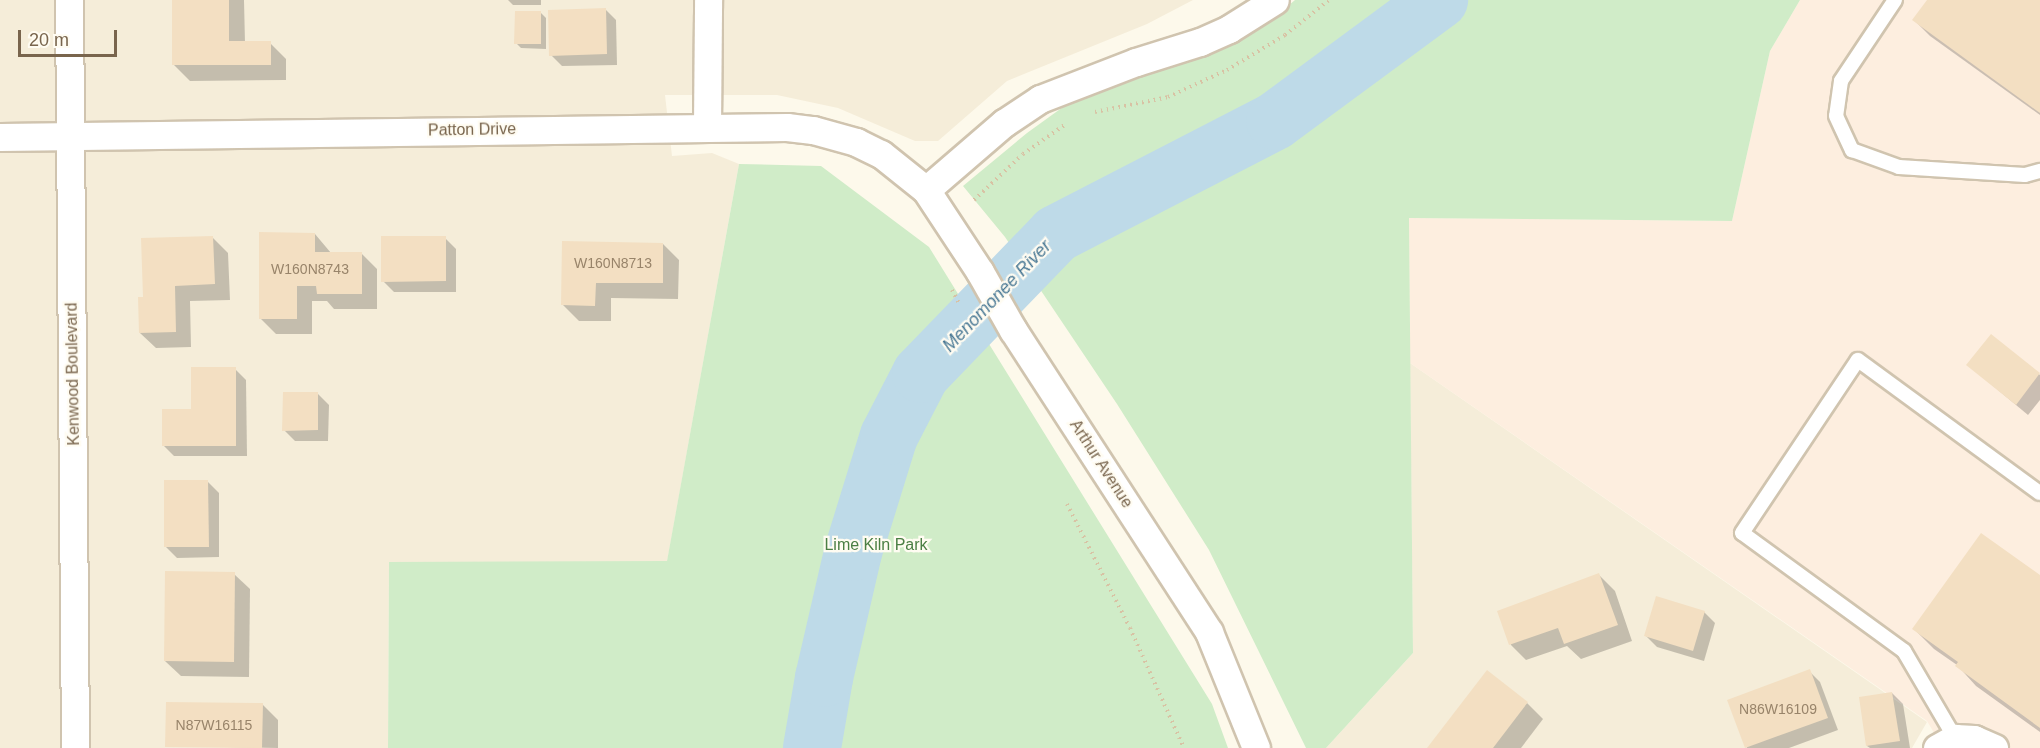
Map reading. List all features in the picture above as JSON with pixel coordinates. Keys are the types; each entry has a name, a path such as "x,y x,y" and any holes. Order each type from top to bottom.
{"street":[{"name":"Kenwood Boulevard","path":"69,0 75,748"},
{"path":"708,0 708,126"},
{"path":"926,190 1004,123 1040,99 1115,69 1200,42 1229,29 1275,0"},
{"name":"Patton Drive","path":"0,137 708,126 787,127 813,130 856,142 902,169 926,190"},
{"name":"Arthur Avenue","path":"926,190 980,272 1013,330 1209,632 1226,668 1256,748"},
{"path":"1946,743 1974,739 1994,748"}],"lane":[{"path":"1895,0 1841,81 1836,116 1852,150 1899,167 2025,175 2040,171"},
{"path":"1946,743 1904,651 1742,533 1858,360 2040,493"}],"path":[{"path":"1091,113 1168,97 1227,70 1285,35 1329,0"},
{"path":"974,200 1023,154 1074,120"},
{"path":"1067,504 1130,628 1184,748"}],"shaded area":[{"path":"0,0 1193,0 1147,24 1007,81 938,141 915,141 838,108 777,95 665,95 672,156 712,153 739,164 667,562 389,562 388,748 0,748"},
{"path":"1800,0 2040,0 2040,748 1943,748 1927,721 1410,363 1409,218 1732,221 1770,51"},
{"path":"1410,363 1927,722 1912,748 1326,748 1413,653"}],"green space":[{"path":"1295,0 1800,0 1770,51 1732,221 1409,218 1413,653 1326,748 1306,748 1209,550 1117,404 1005,237 963,186 1027,133 1081,94 1282,11"},
{"name":"Lime Kiln Park","path":"739,164 821,166 929,247 1212,704 1228,748 388,748 389,562 667,561"}],"building":[{"path":"172,0 229,0 229,41 271,41 271,65 172,65"},
{"path":"1927,0 2040,0 2040,113 1912,20"},
{"path":"606,8 607,54 549,56 548,10"},
{"path":"515,11 541,11 541,44 514,44"},
{"path":"259,232 315,233 315,252 362,252 362,294 317,294 316,286 297,286 297,319 259,319"},
{"path":"213,236 215,284 175,286 176,332 139,333 138,297 143,297 141,238"},
{"path":"381,236 446,236 446,281 381,282"},
{"path":"562,241 663,243 663,283 596,283 595,306 561,305"},
{"path":"1991,334 2040,373 2016,405 1966,365"},
{"path":"191,367 236,367 236,446 162,446 162,409 191,409"},
{"path":"283,392 318,392 318,430 282,431"},
{"path":"164,480 208,480 209,547 164,547"},
{"path":"1981,533 2040,575 2040,728 1955,666 1958,662 1912,629"},
{"path":"165,571 235,572 234,662 164,661"},
{"path":"1599,573 1618,625 1564,644 1558,628 1509,645 1497,611"},
{"path":"1656,596 1705,611 1693,651 1644,636"},
{"path":"1810,669 1828,718 1745,748 1727,700"},
{"path":"1487,670 1528,702 1493,748 1427,748"},
{"path":"1892,692 1900,741 1866,746 1859,697"},
{"path":"166,702 263,703 262,748 165,747"}],"waterway":[{"name":"Menomonee River","path":"812,748 824,678 853,552 889,436 921,374 1056,234 1275,121 1439,0"}]}
